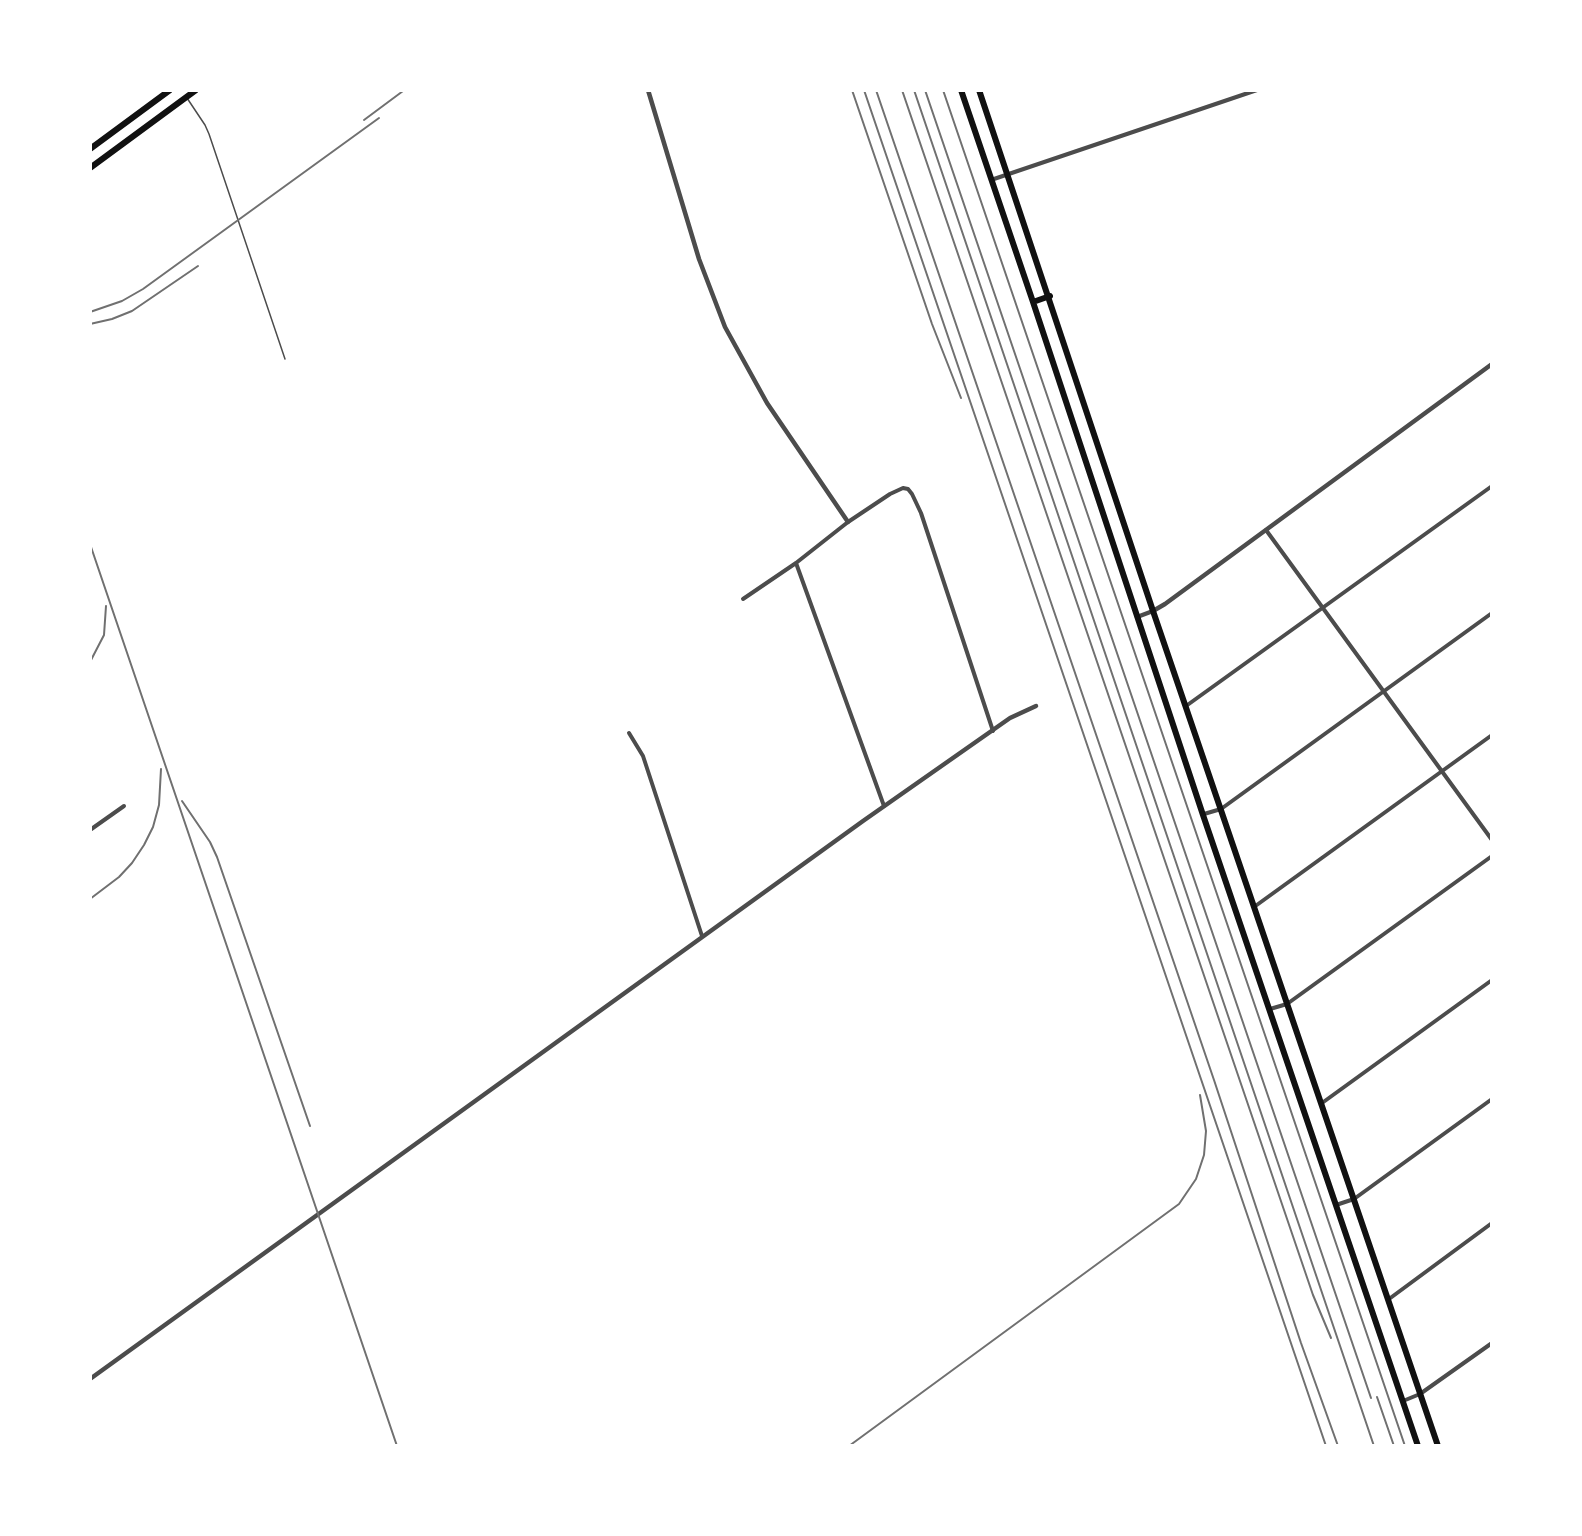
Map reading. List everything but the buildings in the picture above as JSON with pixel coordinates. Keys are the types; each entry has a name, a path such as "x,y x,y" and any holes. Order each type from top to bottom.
{"main road":[{"path":"90,149 170,90"},
{"path":"90,168 185,94 196,90"},
{"path":"960,90 1418,1446"},
{"path":"979,90 1438,1446"},
{"path":"1033,302 1050,296"}],"street":[{"path":"648,90 699,259 725,327 768,403 848,522"},
{"path":"991,180 1257,90"},
{"path":"1137,617 1154,611 1492,364"},
{"path":"1186,706 1492,486"},
{"path":"743,599 897,489 908,489 921,513 993,731"},
{"path":"1266,530 1492,840"},
{"path":"796,563 884,806"},
{"path":"1203,815 1221,809 1492,613"},
{"path":"90,1379 884,806 1020,712 1036,706"},
{"path":"629,733 643,756 702,936"},
{"path":"1254,907 1492,735"},
{"path":"90,830 124,806"},
{"path":"1270,1009 1287,1004 1492,856"},
{"path":"1321,1104 1492,980"},
{"path":"1336,1205 1354,1199 1492,1099"},
{"path":"1388,1299 1492,1223"},
{"path":"1402,1401 1420,1394 1492,1342"}],"lane":[{"path":"185,94 206,124 285,359"}],"railway":[{"path":"852,90 932,324 961,398"},
{"path":"864,90 1326,1446"},
{"path":"876,90 1214,1080 1301,1343 1338,1446"},
{"path":"902,90 1313,1295 1331,1338"},
{"path":"914,90 1374,1446"},
{"path":"925,90 1371,1398"},
{"path":"943,90 1405,1446"},
{"path":"364,120 403,91"},
{"path":"90,312 122,301 143,289 379,118"},
{"path":"90,324 132,311 198,266"},
{"path":"90,544 397,1446"},
{"path":"90,662 104,635 106,606"},
{"path":"90,899 119,877 144,845 153,827 159,805 161,769"},
{"path":"182,801 210,842 217,857 310,1126"},
{"path":"849,1446 1179,1204 1196,1179 1204,1155 1206,1131 1200,1095"},
{"path":"1377,1397 1394,1446"}]}
